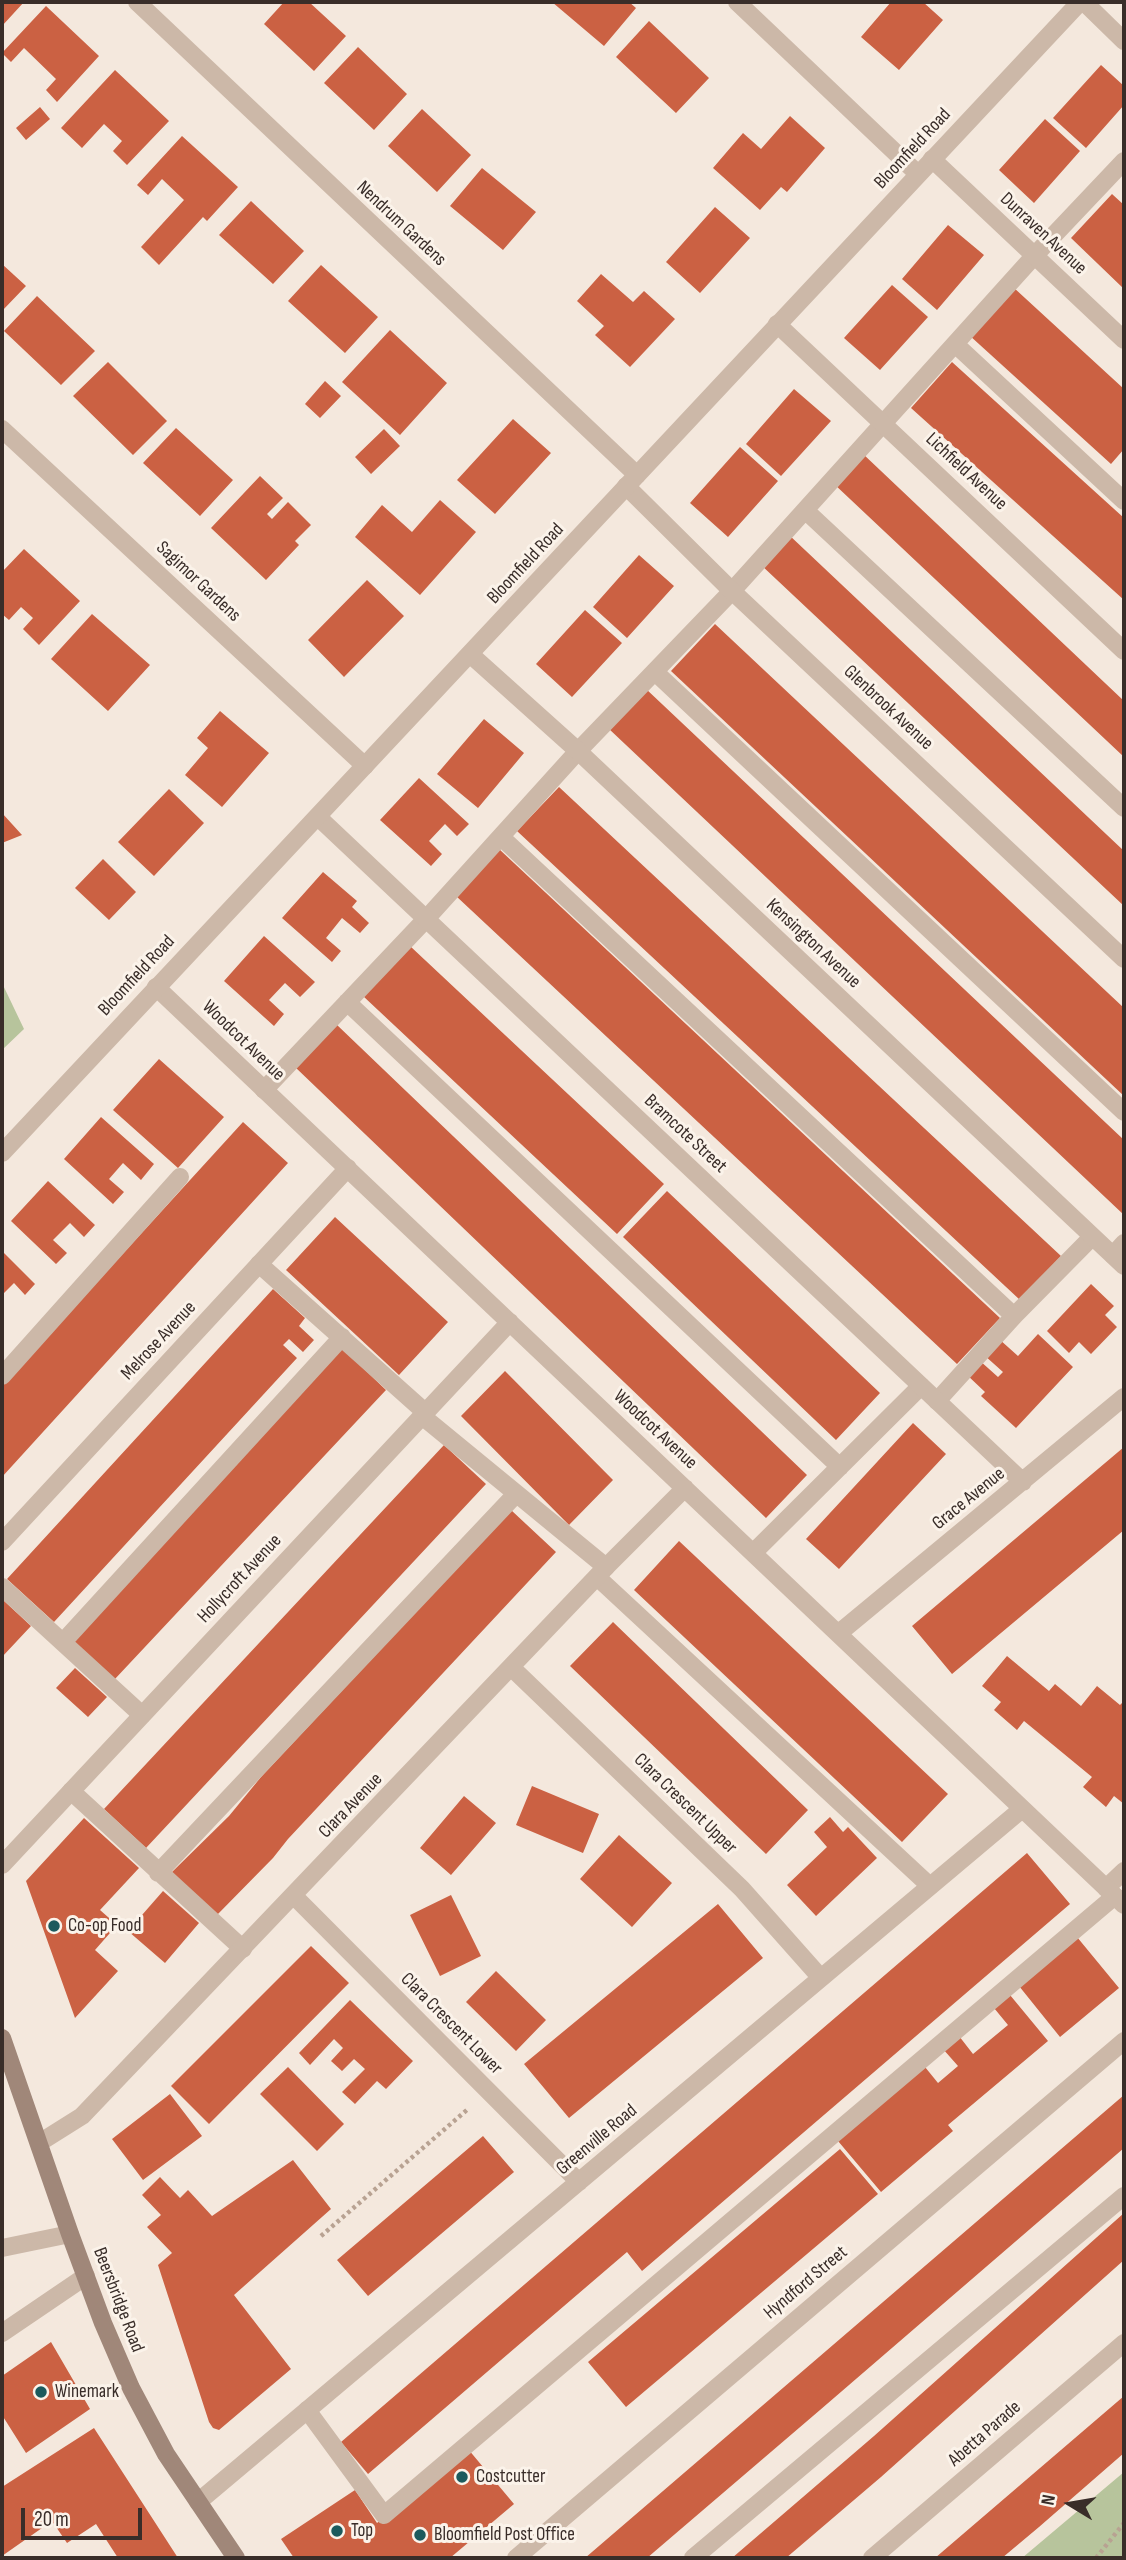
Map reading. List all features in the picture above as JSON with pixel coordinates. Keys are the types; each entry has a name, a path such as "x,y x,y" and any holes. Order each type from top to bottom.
{"main road":[{"name":"Beersbridge Road","path":"2,2038 70,2234 131,2388 166,2454 236,2558"}],"street":[{"name":"Nendrum Gardens","path":"137,2 631,481"},
{"path":"737,2 918,174"},
{"name":"Bloomfield Road","path":"2,1153 1082,2"},
{"path":"1082,2 1124,41"},
{"name":"Dunraven Avenue","path":"932,159 1124,340"},
{"path":"264,1090 426,919 578,751 806,511 1035,256 1121,171"},
{"name":"Lichfield Avenue","path":"777,324 1124,651"},
{"path":"955,344 1124,501"},
{"name":"Sagimor Gardens","path":"2,429 365,766"},
{"name":"Glenbrook Avenue","path":"631,481 732,591 1124,959"},
{"path":"806,511 1124,808"},
{"name":"Kensington Avenue","path":"471,654 578,751 1092,1237 1120,1255"},
{"path":"655,672 1124,1112"},
{"name":"Bramcote Street","path":"318,817 1023,1482"},
{"path":"501,837 1014,1316"},
{"name":"Woodcot Avenue","path":"156,987 1115,1896"},
{"path":"347,1002 840,1466"},
{"name":"Melrose Avenue","path":"2,1542 348,1168"},
{"path":"2,1376 180,1177"},
{"path":"937,1401 1014,1316 1092,1237"},
{"path":"259,1264 601,1572 930,1886"},
{"name":"Hollycroft Avenue","path":"2,1865 510,1322"},
{"path":"62,1642 342,1337"},
{"path":"754,1552 921,1386"},
{"name":"Grace Avenue","path":"839,1633 1124,1397"},
{"name":"Clara Avenue","path":"39,2143 82,2116 601,1572 685,1488"},
{"path":"159,1873 516,1494"},
{"path":"2,1587 142,1715"},
{"name":"Clara Crescent Upper","path":"512,1668 742,1889 821,1978"},
{"path":"72,1791 243,1949"},
{"name":"Greenville Road","path":"198,2502 1022,1809"},
{"path":"307,2410 384,2515 1115,1896 1124,1871"},
{"name":"Clara Crescent Lower","path":"294,1896 579,2182"},
{"name":"Hyndford Street","path":"516,2558 1124,2041"},
{"path":"693,2558 1124,2196"},
{"path":"2,2248 70,2234"},
{"path":"2,2333 86,2276"},
{"name":"Abetta Parade","path":"873,2558 1124,2343"}],"path":[{"path":"321,2236 489,2092"},
{"path":"1096,2558 1124,2523"}],"green space":[{"path":"2,983 24,1029 2,1050"},
{"path":"1124,2472 1124,2558 1022,2558"}],"building":[{"path":"2,2 24,2 2,26"},
{"path":"284,2 309,2 346,36 314,71 264,24"},
{"path":"552,2 629,2 636,8 604,46"},
{"path":"891,2 923,2 943,20 899,70 861,37"},
{"path":"46,6 99,56 57,102 46,90 56,79 24,48 11,62 2,53"},
{"path":"649,21 709,78 676,113 616,57"},
{"path":"358,47 407,94 374,130 324,83"},
{"path":"1101,65 1124,86 1124,105 1086,148 1053,118"},
{"path":"115,70 169,121 127,165 113,151 122,141 104,124 82,148 61,128"},
{"path":"40,107 50,119 26,140 16,128"},
{"path":"422,109 471,155 437,192 388,146"},
{"path":"790,116 825,148 787,192 781,187 760,210 713,168 743,133 761,149"},
{"path":"1045,119 1080,151 1034,203 999,170"},
{"path":"182,136 238,187 207,221 203,217 159,265 141,247 184,200 162,179 148,195 137,185"},
{"path":"482,168 536,212 503,250 450,206"},
{"path":"1112,194 1124,205 1124,289 1071,238"},
{"path":"251,201 304,251 273,284 219,235"},
{"path":"715,207 750,238 700,293 666,262"},
{"path":"948,225 984,255 937,310 902,279"},
{"path":"2,264 26,286 2,311"},
{"path":"321,265 378,317 345,353 288,301"},
{"path":"601,274 633,302 644,291 675,319 630,367 595,335 604,326 577,301"},
{"path":"892,285 928,317 880,370 844,338"},
{"path":"1013,287 1124,389 1124,449 1111,464 969,335"},
{"path":"37,296 95,351 61,385 4,331"},
{"path":"390,330 447,383 400,435 342,382"},
{"path":"108,362 167,421 133,455 73,396"},
{"path":"952,362 1124,518 1124,600 911,408"},
{"path":"325,381 341,396 320,418 305,404"},
{"path":"794,389 831,421 781,476 746,444"},
{"path":"513,419 551,453 495,514 457,480"},
{"path":"176,428 233,480 200,516 143,463"},
{"path":"384,429 400,446 371,474 355,457"},
{"path":"740,447 778,481 728,537 690,503"},
{"path":"862,453 1124,701 1124,757 833,483"},
{"path":"260,476 283,498 267,514 272,519 288,502 311,525 295,541 299,545 266,580 211,528"},
{"path":"440,500 476,532 420,595 355,537 382,505 412,532"},
{"path":"788,534 1124,851 1124,906 760,564"},
{"path":"24,549 80,601 39,645 23,629 33,618 21,607 9,620 2,614 2,572"},
{"path":"639,555 674,586 627,638 593,607"},
{"path":"367,580 404,616 344,677 308,640"},
{"path":"585,610 622,643 572,697 536,664"},
{"path":"92,614 150,665 108,711 51,659"},
{"path":"715,624 1124,1008 1124,1096 671,671"},
{"path":"645,688 1124,1140 1124,1215 608,728"},
{"path":"220,711 269,753 222,807 185,775 208,748 197,738"},
{"path":"484,719 524,753 478,808 437,774"},
{"path":"419,778 469,824 457,836 445,824 429,841 442,854 431,866 380,820"},
{"path":"559,787 1061,1256 1020,1300 517,831"},
{"path":"169,789 204,823 154,876 118,842"},
{"path":"2,813 22,835 2,843"},
{"path":"499,849 1000,1318 957,1364 456,896"},
{"path":"103,859 136,892 109,920 75,888"},
{"path":"323,872 357,901 352,907 369,923 360,933 342,918 326,938 341,951 332,962 282,918"},
{"path":"264,936 315,982 300,997 285,983 269,1000 284,1014 274,1026 224,981"},
{"path":"410,946 664,1184 617,1234 363,996"},
{"path":"336,1024 807,1475 766,1518 295,1067"},
{"path":"159,1059 224,1117 178,1168 113,1110"},
{"path":"101,1117 154,1164 141,1180 123,1163 109,1179 124,1192 113,1204 64,1159"},
{"path":"243,1122 288,1163 2,1477 2,1386"},
{"path":"48,1181 95,1225 84,1237 70,1223 53,1240 67,1253 56,1264 11,1221"},
{"path":"667,1191 880,1393 836,1440 623,1237"},
{"path":"335,1217 448,1322 399,1375 286,1270"},
{"path":"2,1251 35,1284 25,1295 14,1283 2,1295"},
{"path":"1091,1284 1114,1306 1105,1315 1117,1327 1091,1354 1079,1342 1069,1353 1047,1331"},
{"path":"273,1289 305,1318 299,1326 314,1340 303,1352 289,1339 283,1345 297,1358 54,1622 7,1579"},
{"path":"1038,1334 1073,1367 1016,1428 981,1396 985,1392 966,1374 979,1360 998,1377 1003,1372 984,1355 999,1339 1018,1356"},
{"path":"342,1348 386,1390 114,1680 69,1637"},
{"path":"505,1371 613,1480 569,1525 461,1416"},
{"path":"913,1423 946,1454 839,1569 806,1539"},
{"path":"444,1445 486,1484 146,1848 104,1809"},
{"path":"1124,1447 1124,1530 952,1674 912,1626"},
{"path":"511,1510 556,1552 217,1915 171,1873 229,1816 261,1777"},
{"path":"679,1541 948,1794 902,1842 634,1590"},
{"path":"2,1599 31,1626 2,1657"},
{"path":"613,1622 808,1810 766,1854 570,1666"},
{"path":"1007,1656 1049,1691 1055,1684 1081,1706 1097,1686 1120,1705 1124,1701 1124,1804 1114,1796 1106,1807 1083,1787 1092,1777 1024,1721 1017,1730 994,1710 1001,1702 982,1686"},
{"path":"75,1668 107,1697 88,1717 56,1688"},
{"path":"532,1786 599,1814 583,1853 516,1825"},
{"path":"464,1796 496,1823 451,1875 420,1848"},
{"path":"830,1817 843,1832 848,1827 877,1858 816,1916 787,1885 827,1847 814,1832"},
{"path":"84,1818 139,1868 100,1910 117,1925 95,1950 118,1971 75,2018 26,1881"},
{"path":"619,1835 672,1883 632,1927 580,1879"},
{"path":"1027,1853 1070,1904 642,2271 627,2252 368,2474 341,2442"},
{"path":"163,1891 199,1923 165,1963 128,1931"},
{"path":"451,1895 481,1956 440,1976 410,1915"},
{"path":"718,1904 763,1958 569,2118 524,2064"},
{"path":"1077,1937 1119,1988 1060,2037 1019,1986"},
{"path":"311,1946 349,1983 209,2124 171,2086"},
{"path":"496,1971 546,2020 516,2051 466,2002"},
{"path":"1010,1995 1048,2041 948,2125 953,2131 881,2192 838,2141 925,2067 938,2083 958,2066 943,2049 959,2036 973,2054 1008,2025 994,2008"},
{"path":"350,2000 413,2061 386,2089 377,2081 355,2104 342,2092 365,2069 354,2059 342,2071 331,2061 343,2048 334,2039 310,2065 299,2053"},
{"path":"288,2067 344,2124 317,2151 260,2094"},
{"path":"170,2094 202,2136 143,2180 112,2139"},
{"path":"1124,2095 1124,2148 820,2410 647,2558 585,2558"},
{"path":"483,2136 514,2172 368,2296 337,2260"},
{"path":"840,2149 878,2194 626,2407 588,2362"},
{"path":"293,2160 331,2209 234,2295 291,2369 219,2430 213,2428 209,2422 158,2265 172,2253 147,2227 161,2215 142,2195 160,2177 180,2198 188,2190 212,2216"},
{"path":"1124,2213 1124,2260 881,2477 786,2558 732,2558 874,2436"},
{"name":"Winemark","path":"51,2342 90,2409 26,2453 2,2415 2,2376"},
{"path":"1124,2396 1124,2453 1039,2527 1002,2558 935,2558"},
{"path":"94,2428 178,2558 118,2558 96,2524 67,2543 52,2521 2,2556 2,2487"},
{"name":"Costcutter","path":"468,2449 514,2504 450,2558 294,2558 281,2539 355,2490 377,2523"}],"place":[{"name":"Co-op Food","path":"54,1926"},
{"name":"Winemark","path":"41,2392"},
{"name":"Costcutter","path":"462,2477"},
{"name":"Top","path":"337,2531"},
{"name":"Bloomfield Post Office","path":"420,2535"}]}
